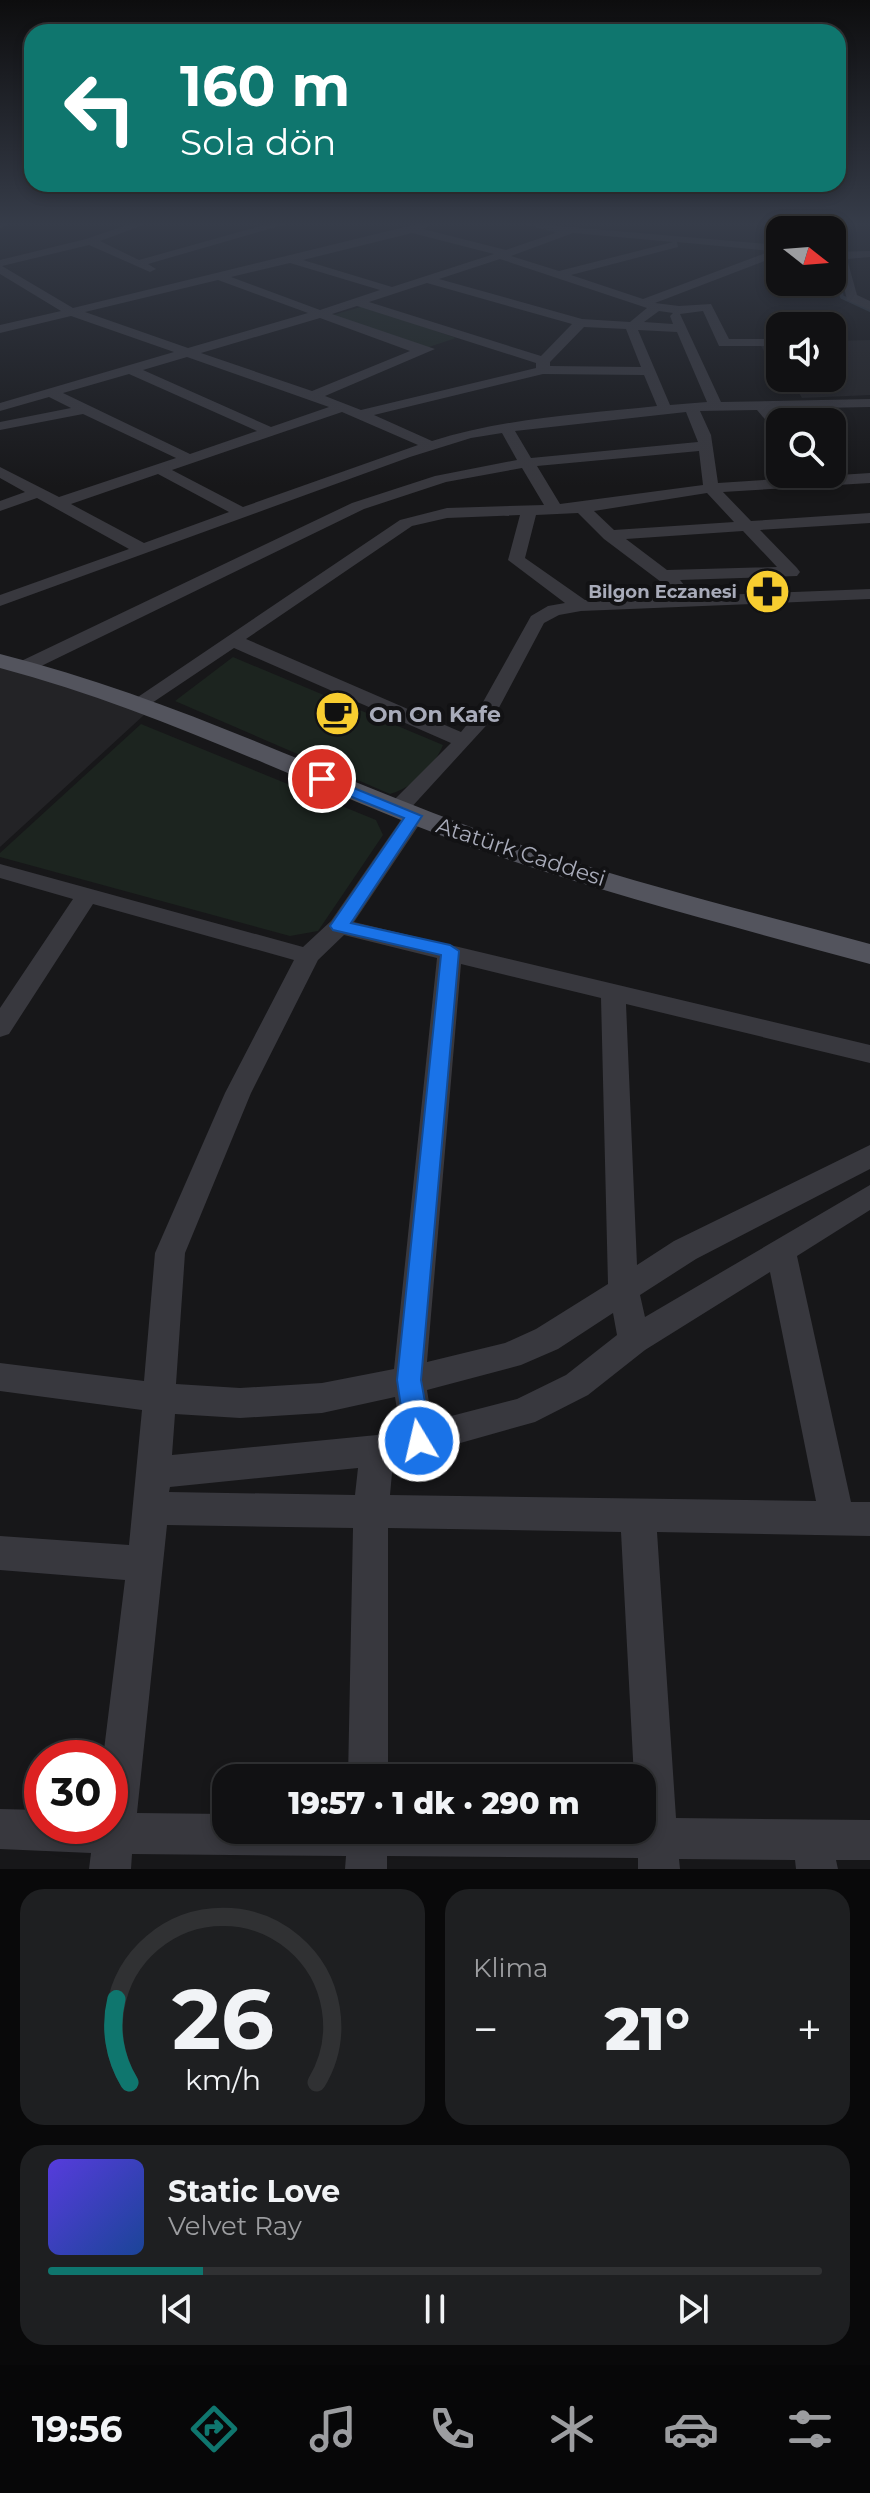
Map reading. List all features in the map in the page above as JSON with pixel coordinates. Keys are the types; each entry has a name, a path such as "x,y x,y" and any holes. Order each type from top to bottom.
{"main road":[{"name":"Atatürk Caddesi","path":"12,664 60,675 139,703 406,812 555,866 870,954"}],"street":[{"path":"0,329 75,311"},
{"path":"312,311 422,351"},
{"path":"0,407 328,311"},
{"path":"386,311 543,365 648,371"},
{"path":"539,311 581,323 680,328"},
{"path":"631,327 645,311"},
{"path":"674,311 716,406"},
{"path":"709,311 724,343 766,342"},
{"path":"72,312 362,414 432,446"},
{"path":"362,414 543,365 581,323"},
{"path":"631,327 665,409"},
{"path":"313,396 422,351 465,337"},
{"path":"130,369 271,432"},
{"path":"50,392 189,459"},
{"path":"850,403 870,419"},
{"path":"0,601 469,434 690,407 870,403"},
{"path":"761,405 766,411"},
{"path":"58,503 343,407"},
{"path":"666,575 791,572 711,488 702,421 690,407"},
{"path":"0,426 85,409"},
{"path":"506,428 554,508"},
{"path":"12,664 358,506 454,476 529,463 705,446"},
{"path":"159,469 244,514"},
{"path":"0,472 144,550"},
{"path":"846,478 870,478"},
{"path":"139,703 406,523 447,513 582,508 766,483"},
{"path":"833,488 867,522"},
{"path":"311,489 406,523"},
{"path":"0,506 39,492"},
{"path":"582,508 610,535 666,575 680,588 688,603"},
{"path":"529,510 516,560 581,606"},
{"path":"610,535 867,522"},
{"path":"113,1851 155,1473 170,1253 238,1093 308,956 339,926 406,812 487,713 537,620 554,610 581,606 870,594"},
{"path":"232,640 464,741"},
{"path":"0,871 308,956"},
{"path":"0,1028 87,895"},
{"path":"339,926 870,1054"},
{"path":"419,1441 409,1380 450,951"},
{"path":"613,990 623,1287 634,1340"},
{"path":"0,1377 160,1398 279,1402 322,1398 510,1355 571,1325 623,1287 685,1250 870,1156"},
{"path":"155,1473 377,1451 523,1412 597,1371 634,1340 870,1196"},
{"path":"151,1508 854,1520 781,1252"},
{"path":"368,1764 371,1512 377,1451"},
{"path":"638,1517 658,1853"},
{"path":"0,1553 146,1564"},
{"path":"0,1829 113,1851 367,1845 815,1854 870,1840"}],"shaded area":[{"path":"346,311 379,311 456,338 423,349 333,315"},
{"path":"870,340 870,395 802,398 798,392 846,392 846,341"},
{"path":"233,657 443,745 421,776 390,794 175,701"},
{"path":"0,664 120,702 144,715 0,847"},
{"path":"141,724 376,820 383,835 318,931 290,936 0,857 0,853"}],"place":[{"name":"Bilgon Eczanesi","path":"768,592"},
{"name":"On On Kafe","path":"338,714"}],"route":[{"path":"322,779 414,816 339,926 450,951 409,1380 419,1441"}]}
